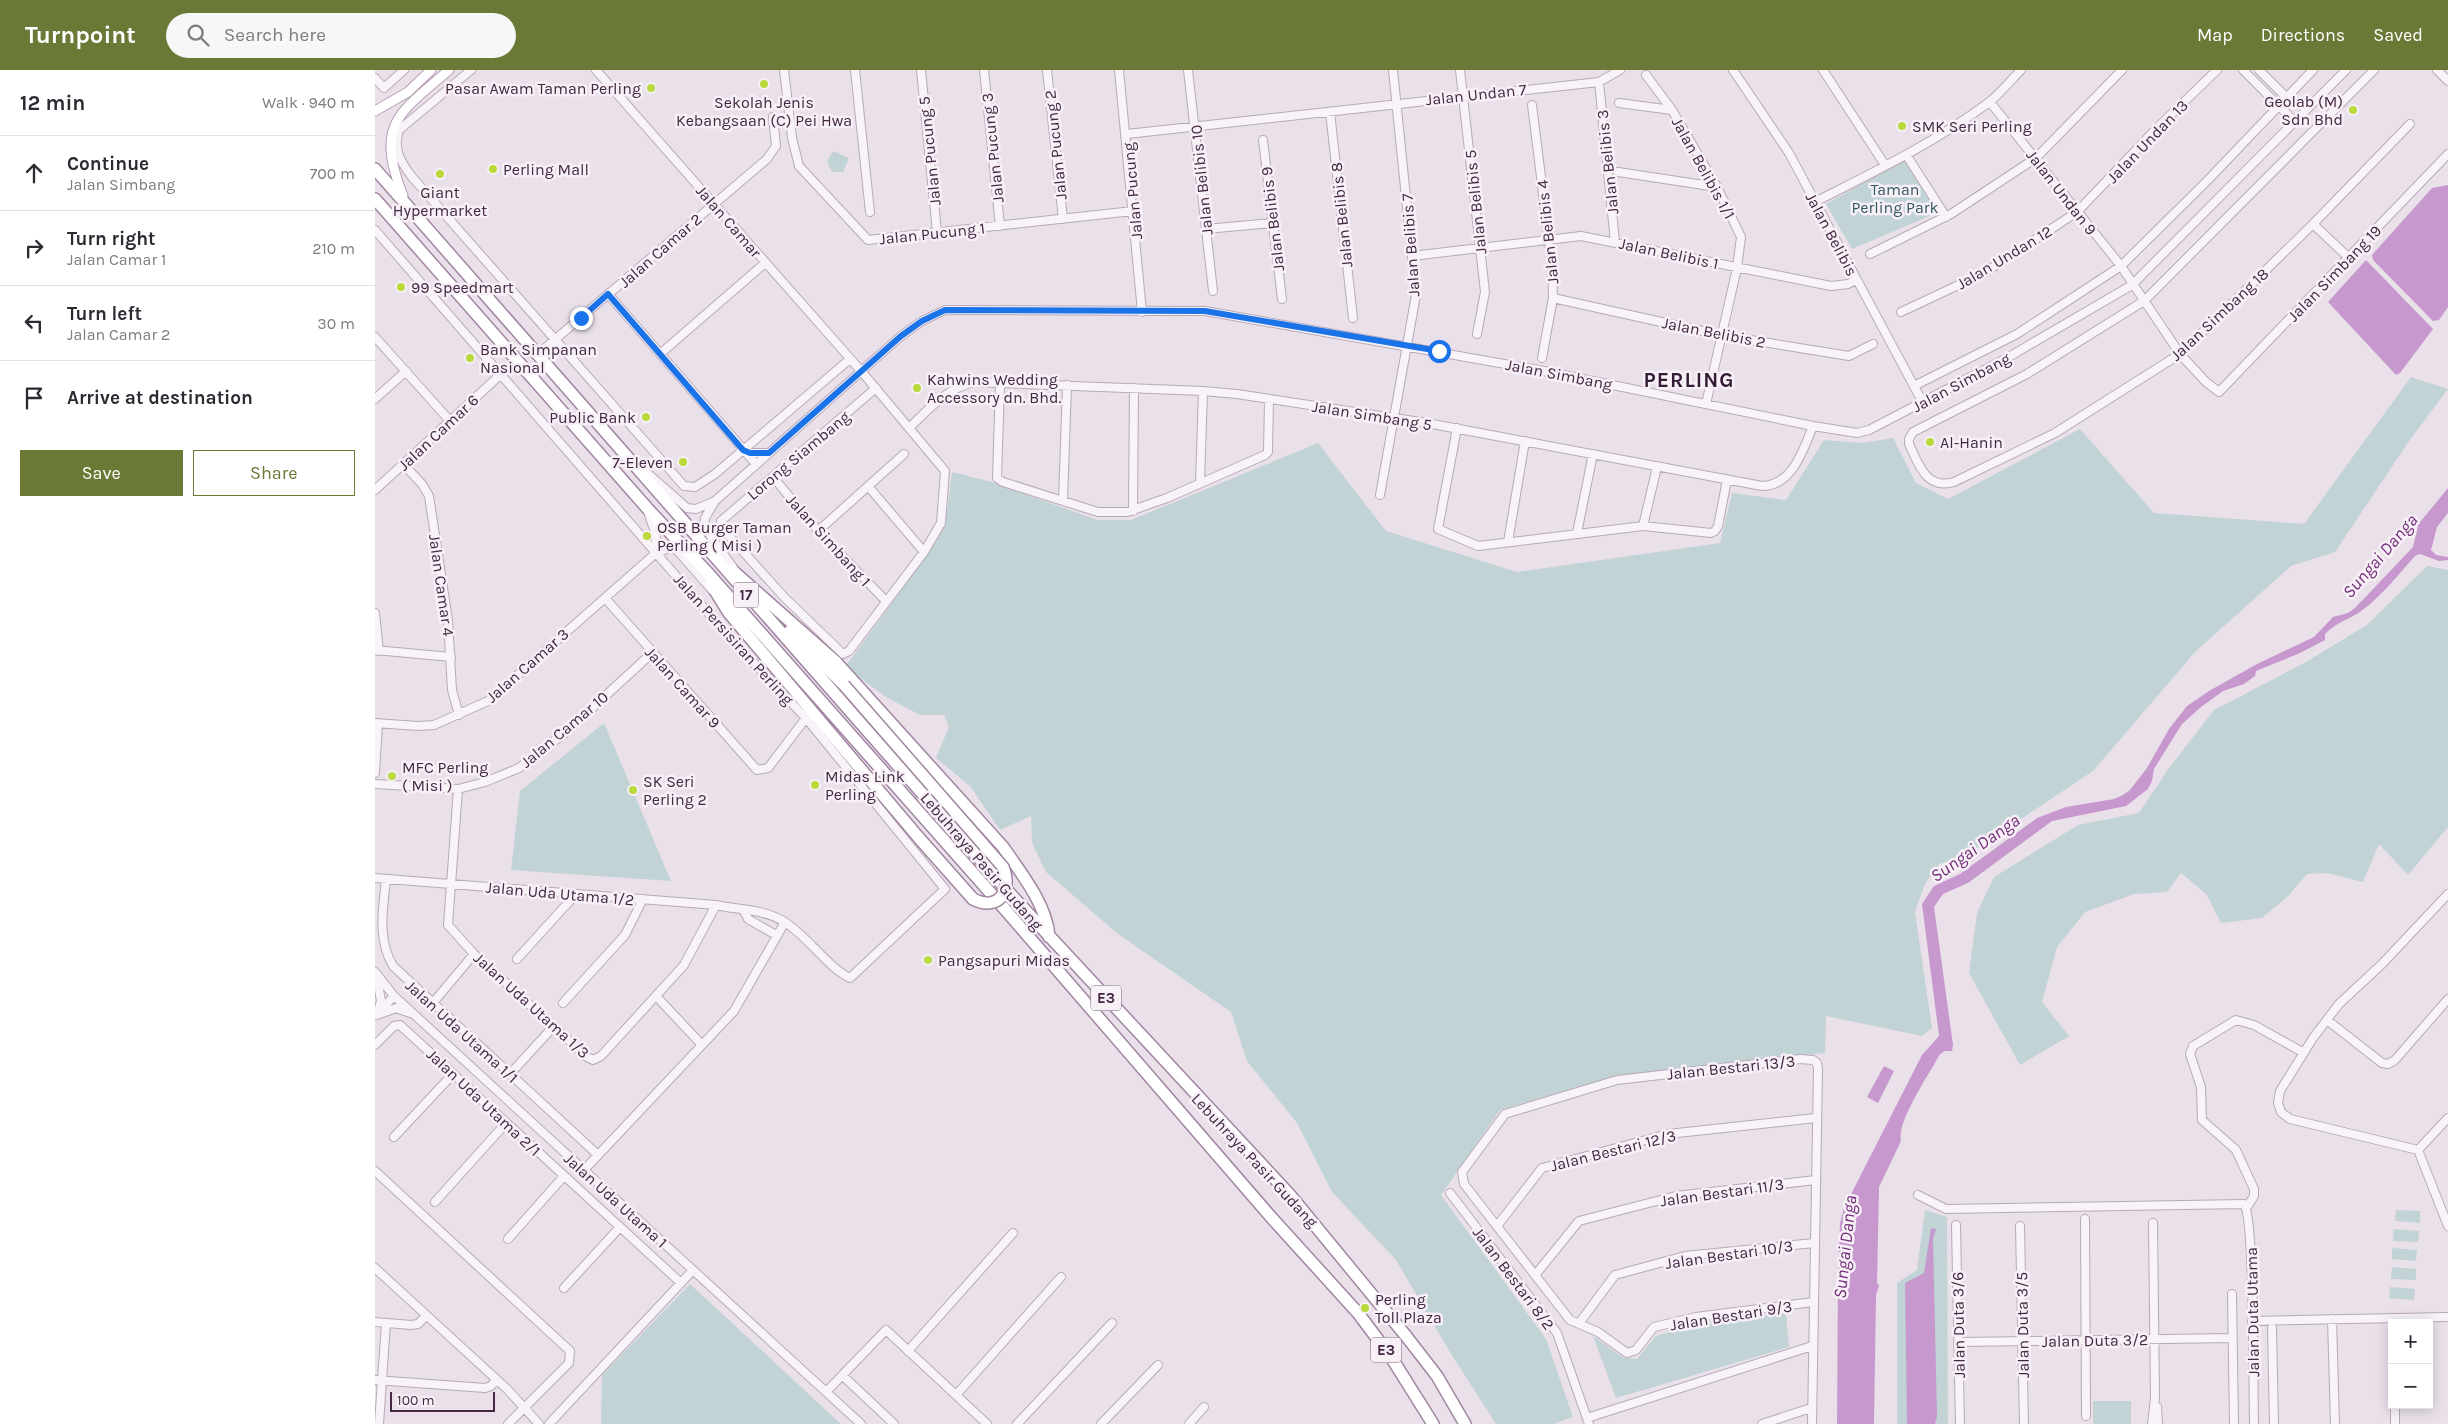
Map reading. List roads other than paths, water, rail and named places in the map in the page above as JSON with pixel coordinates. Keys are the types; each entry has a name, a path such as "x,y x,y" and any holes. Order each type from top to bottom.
{"highway":[{"name":"Lebuhraya Pasir Gudang","path":"375,170 621,449 685,526 1049,937 1290,1195 1377,1299 1437,1376 1465,1424"},
{"name":"Lebuhraya Pasir Gudang","path":"375,198 647,508 1003,907 1270,1216 1357,1313 1391,1357 1433,1424"},
{"path":"685,526 769,604 835,661 1003,847 1023,876 1047,920 1049,937"},
{"path":"706,572 715,593 762,653 973,899 983,904 993,902 1003,895 1008,886 1003,867 844,686 784,624 769,604"}],"main road":[{"path":"375,111 408,92 431,70"},
{"path":"411,212 388,166 387,132 392,120 449,70"}],"street":[{"path":"375,78 384,88 404,70"},
{"path":"471,70 399,130 396,151 399,159 411,177 684,486 695,487 743,450 850,359"},
{"name":"Jalan Camar","path":"597,70 876,388 945,471 942,519 924,552"},
{"name":"Jalan Pucung 1","path":"784,70 792,138 799,166 868,240 1133,212"},
{"path":"855,70 870,212"},
{"name":"Jalan Pucung 5","path":"921,70 937,232"},
{"name":"Jalan Pucung 3","path":"984,70 1000,226"},
{"name":"Jalan Pucung 2","path":"1047,70 1063,219"},
{"name":"Jalan Pucung","path":"1119,70 1127,134 1142,312"},
{"name":"Jalan Belibis 10","path":"1188,70 1213,291"},
{"name":"Jalan Belibis 7","path":"1380,494 1416,295 1393,70"},
{"name":"Jalan Belibis 5","path":"1460,70 1485,292 1477,334"},
{"name":"Jalan Undan 7","path":"1127,134 1463,95 1599,82 1620,70"},
{"name":"Jalan Belibis","path":"1733,70 1789,154 1923,403"},
{"path":"1823,70 1885,165"},
{"path":"1815,202 1885,165 1907,156 1989,102 2021,70"},
{"path":"1870,254 1946,217 2036,158 2122,70"},
{"name":"Jalan Undan 13","path":"2077,212 2217,70"},
{"path":"2243,70 2294,122"},
{"path":"2259,70 2286,97"},
{"name":"Jalan Simbang","path":"1914,386 2017,334 2121,266 2207,181 2313,70"},
{"name":"Jalan Simbang","path":"715,501 901,336 922,321 945,310 1205,311 1406,345 1813,426 1857,433 1869,430 2007,358 2132,284 2346,70"},
{"name":"Jalan Simbang","path":"1919,466 1909,444 1913,432 2027,374 2144,301 2374,70"},
{"path":"2437,70 2448,81"},
{"name":"Jalan Belibis 1/1","path":"1646,75 1672,110 1717,188 1740,233 1737,268 1706,404"},
{"name":"Jalan Belibis 3","path":"1599,82 1615,242"},
{"name":"Jalan Undan 9","path":"1989,102 2036,158 2121,266 2180,354 2206,382 2219,392"},
{"path":"1619,103 1672,110"},
{"name":"Jalan Belibis 4","path":"1532,106 1549,239 1553,298 1541,358"},
{"name":"Jalan Belibis 8","path":"1329,112 1353,318"},
{"path":"773,117 777,140 792,138"},
{"name":"Jalan Simbang 18","path":"1919,466 1930,481 1941,484 1953,482 2055,433 2180,354 2313,224 2410,124"},
{"name":"Jalan Camar 2","path":"538,354 767,159 776,146 777,140"},
{"name":"Jalan Belibis 9","path":"1263,140 1282,299"},
{"name":"Jalan Simbang 19","path":"2219,392 2448,154"},
{"path":"1907,156 1946,217"},
{"path":"1618,172 1717,188"},
{"name":"Jalan Undan 12","path":"1901,312 1984,273 2077,212"},
{"path":"1206,229 1273,223"},
{"path":"2313,224 2349,258"},
{"name":"Jalan Persisiran Perling","path":"375,230 730,638 805,718 945,890 850,978 785,922"},
{"name":"Jalan Belibis 1","path":"1412,256 1581,236 1831,286 1848,284 1856,280"},
{"path":"660,354 765,263"},
{"path":"608,294 756,464"},
{"name":"Jalan Belibis 2","path":"1553,298 1721,334 1849,356 1873,344"},
{"path":"375,337 450,421"},
{"path":"375,399 405,371"},
{"name":"Jalan Camar 6","path":"375,490 500,375"},
{"name":"Jalan Simbang 5","path":"909,428 947,393 959,386 974,382 1203,391 1269,399 1457,428 1727,480 1770,486 1778,483 1800,459 1813,426"},
{"path":"1000,383 997,478 1003,482 1098,512 1133,511 1268,452 1269,399"},
{"path":"1063,501 1067,385"},
{"name":"Lorong Siambang","path":"876,388 721,522 722,528 784,598 843,654 849,651 886,601"},
{"path":"1133,511 1134,388"},
{"path":"1200,482 1203,391"},
{"path":"1457,428 1438,529 1478,546 1643,526 1711,533 1718,526 1727,480"},
{"path":"1508,542 1525,441"},
{"path":"621,449 687,508 696,509 715,501"},
{"path":"743,450 750,453 769,453"},
{"path":"743,450 748,466 746,473"},
{"path":"818,531 904,454"},
{"path":"1577,533 1593,454"},
{"name":"Jalan Camar 4","path":"403,464 422,484 429,496 451,657 452,690 459,715"},
{"path":"1643,526 1657,467"},
{"name":"Jalan Simbang 1","path":"773,477 818,531 886,601"},
{"path":"868,486 924,552 886,601"},
{"path":"715,501 705,518 704,527 739,576"},
{"path":"647,508 656,535 656,553 672,547 677,550 715,593"},
{"name":"Jalan Camar 3","path":"377,723 426,726 459,715 488,701 656,553"},
{"name":"Jalan Camar 9","path":"605,598 757,770 768,768 805,718"},
{"path":"375,613 377,651 451,657"},
{"name":"Jalan Camar 10","path":"375,784 458,788 485,782 519,768 534,758 652,653"},
{"path":"375,773 377,723"},
{"name":"Jalan Uda Utama 1/3","path":"458,788 448,925 475,954 583,1054 593,1060 597,1059 657,997 684,965 716,905"},
{"name":"Jalan Uda Utama 1/2","path":"375,878 716,905 744,911 750,910 785,922"},
{"name":"Jalan Uda Utama 1/1","path":"386,879 383,918 384,950 398,972 598,1155"},
{"path":"517,958 576,894"},
{"path":"2418,1150 2291,1118 2281,1112 2278,1103 2280,1091 2339,1004 2382,964 2448,894"},
{"path":"563,1004 625,935 643,899"},
{"name":"Jalan Uda Utama 1/2","path":"744,911 749,919 776,935"},
{"path":"584,1170 734,1011 785,922"},
{"path":"432,1004 475,954"},
{"path":"376,974 381,1001 376,1016"},
{"name":"Jalan Uda Utama 1","path":"376,974 394,996 413,1014 861,1424"},
{"path":"376,1016 394,996"},
{"path":"657,997 702,1045"},
{"path":"2327,1020 2381,1063 2388,1064 2395,1060 2448,999"},
{"path":"376,1016 396,1008 413,1014"},
{"name":"Jalan Duta Utama","path":"2254,1424 2251,1256 2244,1205 2254,1196 2254,1189 2237,1150 2202,1120 2202,1091 2191,1050 2193,1046 2235,1020 2254,1025 2304,1053"},
{"name":"Jalan Uda Utama 2/1","path":"375,1045 394,1026 400,1025 681,1284"},
{"path":"510,1074 554,1026"},
{"name":"Jalan Bestari 13/3","path":"1497,1226 1464,1184 1461,1176 1505,1114 1617,1080 1807,1059 1817,1063 1812,1424"},
{"path":"394,1136 453,1074"},
{"name":"Jalan Bestari 12/3","path":"1497,1226 1542,1168 1668,1134 1816,1118"},
{"path":"2418,1150 2448,1118"},
{"path":"435,1202 506,1123"},
{"path":"2418,1150 2448,1226"},
{"path":"375,1171 570,1351 569,1363 508,1424"},
{"path":"508,1239 564,1176"},
{"name":"Jalan Bestari 11/3","path":"1536,1274 1579,1221 1676,1196 1815,1180"},
{"name":"Jalan Bestari 8/2","path":"1450,1193 1557,1333 1588,1421"},
{"path":"1918,1195 1946,1208 2244,1205"},
{"path":"2085,1219 2086,1416"},
{"path":"2153,1223 2157,1424"},
{"name":"Jalan Duta 3/6","path":"1956,1225 1960,1424"},
{"path":"1497,1226 1570,1320 1580,1322"},
{"name":"Jalan Duta 3/5","path":"2020,1226 2024,1424"},
{"path":"564,1288 620,1227"},
{"path":"908,1351 1013,1233"},
{"name":"Jalan Bestari 10/3","path":"1580,1322 1615,1275 1685,1256 1814,1243"},
{"path":"375,1268 496,1380 539,1424"},
{"path":"549,1424 693,1270"},
{"path":"956,1395 1061,1277"},
{"path":"2231,1294 2234,1424"},
{"name":"Jalan Bestari 9/3","path":"1580,1322 1598,1332 1623,1351 1632,1353 1637,1350 1654,1327 1696,1316 1813,1302"},
{"path":"375,1322 417,1324 426,1316"},
{"path":"2411,1319 2448,1317"},
{"path":"2332,1319 2335,1424"},
{"path":"2252,1321 2388,1320"},
{"path":"379,1424 379,1380 386,1323"},
{"path":"1017,1424 1112,1323"},
{"path":"2272,1328 2274,1424"},
{"path":"826,1392 886,1330 987,1424"},
{"name":"Jalan Duta 3/2","path":"1959,1342 2232,1338"},
{"path":"1588,1421 1812,1346"},
{"path":"1101,1424 1158,1365"},
{"path":"843,1376 894,1424"},
{"path":"379,1380 485,1388 491,1386 496,1380"},
{"path":"2152,1424 2155,1398"},
{"path":"1189,1424 1204,1407"},
{"path":"1762,1424 1811,1408"},
{"path":"2395,1409 2395,1424"}],"water":[{"path":"2448,185 2448,307 2439,320 2433,321 2373,260 2372,255 2432,188"},
{"path":"2366,260 2433,329 2400,373 2396,375 2328,302"},
{"name":"Sungai Danga","path":"2448,488 2448,513 2437,527 2431,550 2436,555 2448,557 2448,560 2439,561 2420,554 2415,556 2378,597 2364,609 2329,630 2325,634 2325,640 2300,653 2256,671 2255,676 2244,684 2223,691 2201,707 2182,724 2154,769 2152,781 2148,789 2126,806 2052,821 1968,883 1943,894 1934,907 1953,1045 1952,1051 1945,1051 1940,1054 1915,1098 1904,1122 1901,1141 1879,1187 1877,1283 1879,1286 1876,1295 1874,1424 1837,1424 1840,1223 1844,1208 1922,1055 1939,1036 1922,904 1934,886 1960,874 2037,818 2066,807 2114,799 2130,790 2147,768 2169,729 2187,706 2209,691 2257,664 2314,637 2333,617 2348,613 2355,608 2413,547 2418,526 2411,528 2400,536 2398,530 2413,521 2421,521"},
{"path":"1884,1066 1894,1071 1878,1103 1867,1097"},
{"path":"1931,1228 1936,1229 1933,1239 1937,1416 1935,1424 1907,1424 1905,1283 1924,1273"}],"place":[{"name":"Sekolah Jenis Kebangsaan (C) Pei Hwa","path":"764,84"},
{"name":"Pasar Awam Taman Perling","path":"651,88"},
{"name":"Geolab (M) Sdn Bhd","path":"2353,110"},
{"name":"SMK Seri Perling","path":"1902,126"},
{"name":"Perling Mall","path":"493,169"},
{"name":"Giant Hypermarket","path":"440,174"},
{"name":"99 Speedmart","path":"401,287"},
{"name":"Bank Simpanan Nasional","path":"470,358"},
{"name":"Kahwins Wedding Accessory dn. Bhd.","path":"917,388"},
{"name":"Public Bank","path":"646,417"},
{"name":"Al-Hanin","path":"1930,442"},
{"name":"7-Eleven","path":"683,462"},
{"name":"OSB Burger Taman Perling ( Misi )","path":"647,536"},
{"name":"MFC Perling ( Misi )","path":"392,776"},
{"name":"Midas Link Perling","path":"815,785"},
{"name":"SK Seri Perling 2","path":"633,790"},
{"name":"Pangsapuri Midas","path":"928,960"},
{"name":"Perling Toll Plaza","path":"1365,1308"}],"district":[{"name":"PERLING","path":"1689,380"}],"park label":[{"name":"Taman Perling Park","path":"1895,198"}]}
